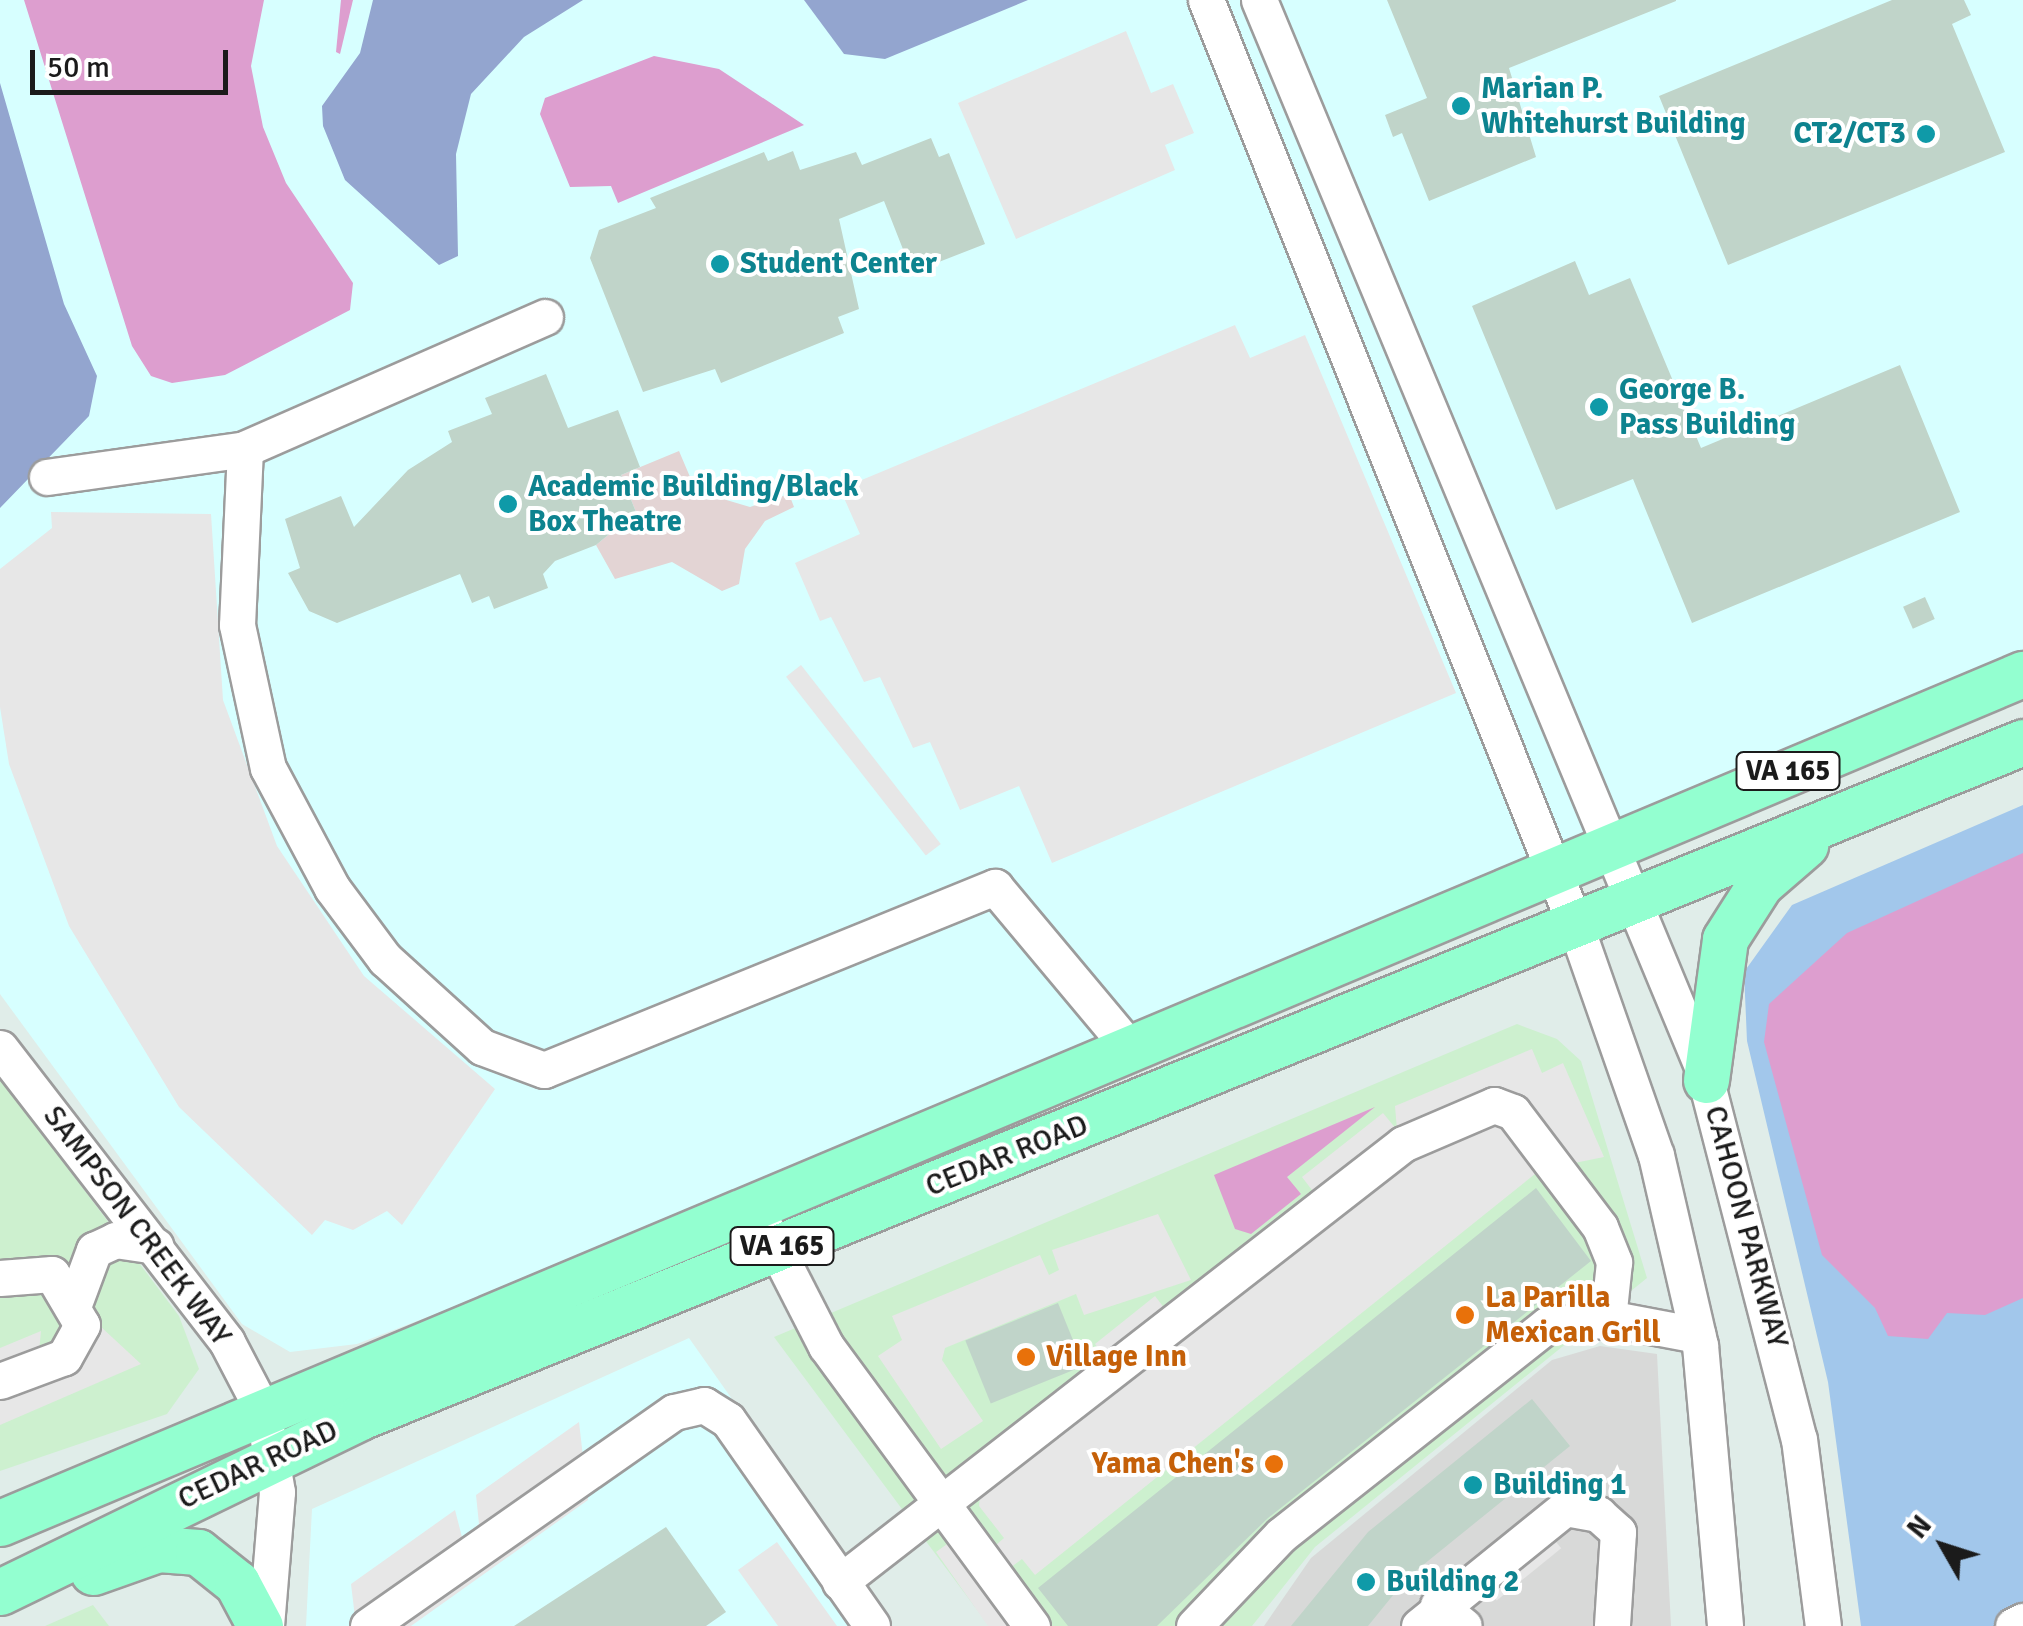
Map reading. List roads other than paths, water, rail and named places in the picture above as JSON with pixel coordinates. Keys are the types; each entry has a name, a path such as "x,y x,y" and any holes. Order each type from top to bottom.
{"main road":[{"name":"CEDAR ROAD","path":"0,1523 1128,1046 2023,674"},
{"name":"CEDAR ROAD","path":"0,1595 273,1457 774,1249 1576,927 2023,742"},
{"path":"1706,1080 1714,983 1730,929 1760,884 1841,818"},
{"path":"0,1595 178,1548 225,1570 263,1626"}],"street":[{"path":"1206,0 1576,927 1656,1155 1698,1336 1725,1626"},
{"path":"1220,34 1262,7"},
{"name":"CAHOON PARKWAY","path":"1262,7 1706,1080 1799,1439 1823,1626"},
{"path":"47,477 245,449 545,317"},
{"path":"245,449 238,626 268,768 332,888 384,959 482,1047 524,1068 572,1062 995,887 1128,1046"},
{"name":"SAMPSON CREEK WAY","path":"0,1048 227,1342 263,1411 273,1457 263,1626"},
{"path":"840,1582 1403,1144 1494,1106 1513,1112 1600,1227 1614,1262 1608,1319"},
{"path":"755,1206 826,1346 1032,1626"},
{"path":"74,1304 94,1250 115,1240 156,1246"},
{"path":"0,1278 52,1274 74,1304 82,1325 75,1348 0,1381"},
{"path":"1194,1626 1281,1535 1522,1342 1563,1319 1608,1319 1698,1336"},
{"path":"368,1626 689,1406 728,1420 872,1626"},
{"path":"1440,1619 1541,1520 1582,1509 1618,1532 1612,1626"},
{"path":"2014,1626 2023,1621"}],"place":[{"name":"Marian P. Whitehurst Building","path":"1461,106"},
{"name":"CT2/CT3","path":"1926,134"},
{"name":"Student Center","path":"720,264"},
{"name":"George B. Pass Building","path":"1599,407"},
{"name":"Academic Building/Black Box Theatre","path":"508,504"},
{"name":"La Parilla Mexican Grill","path":"1465,1315"},
{"name":"Village Inn","path":"1026,1357"},
{"name":"Yama Chen's","path":"1274,1464"},
{"name":"Building 1","path":"1473,1485"},
{"name":"Building 2","path":"1366,1582"}]}
